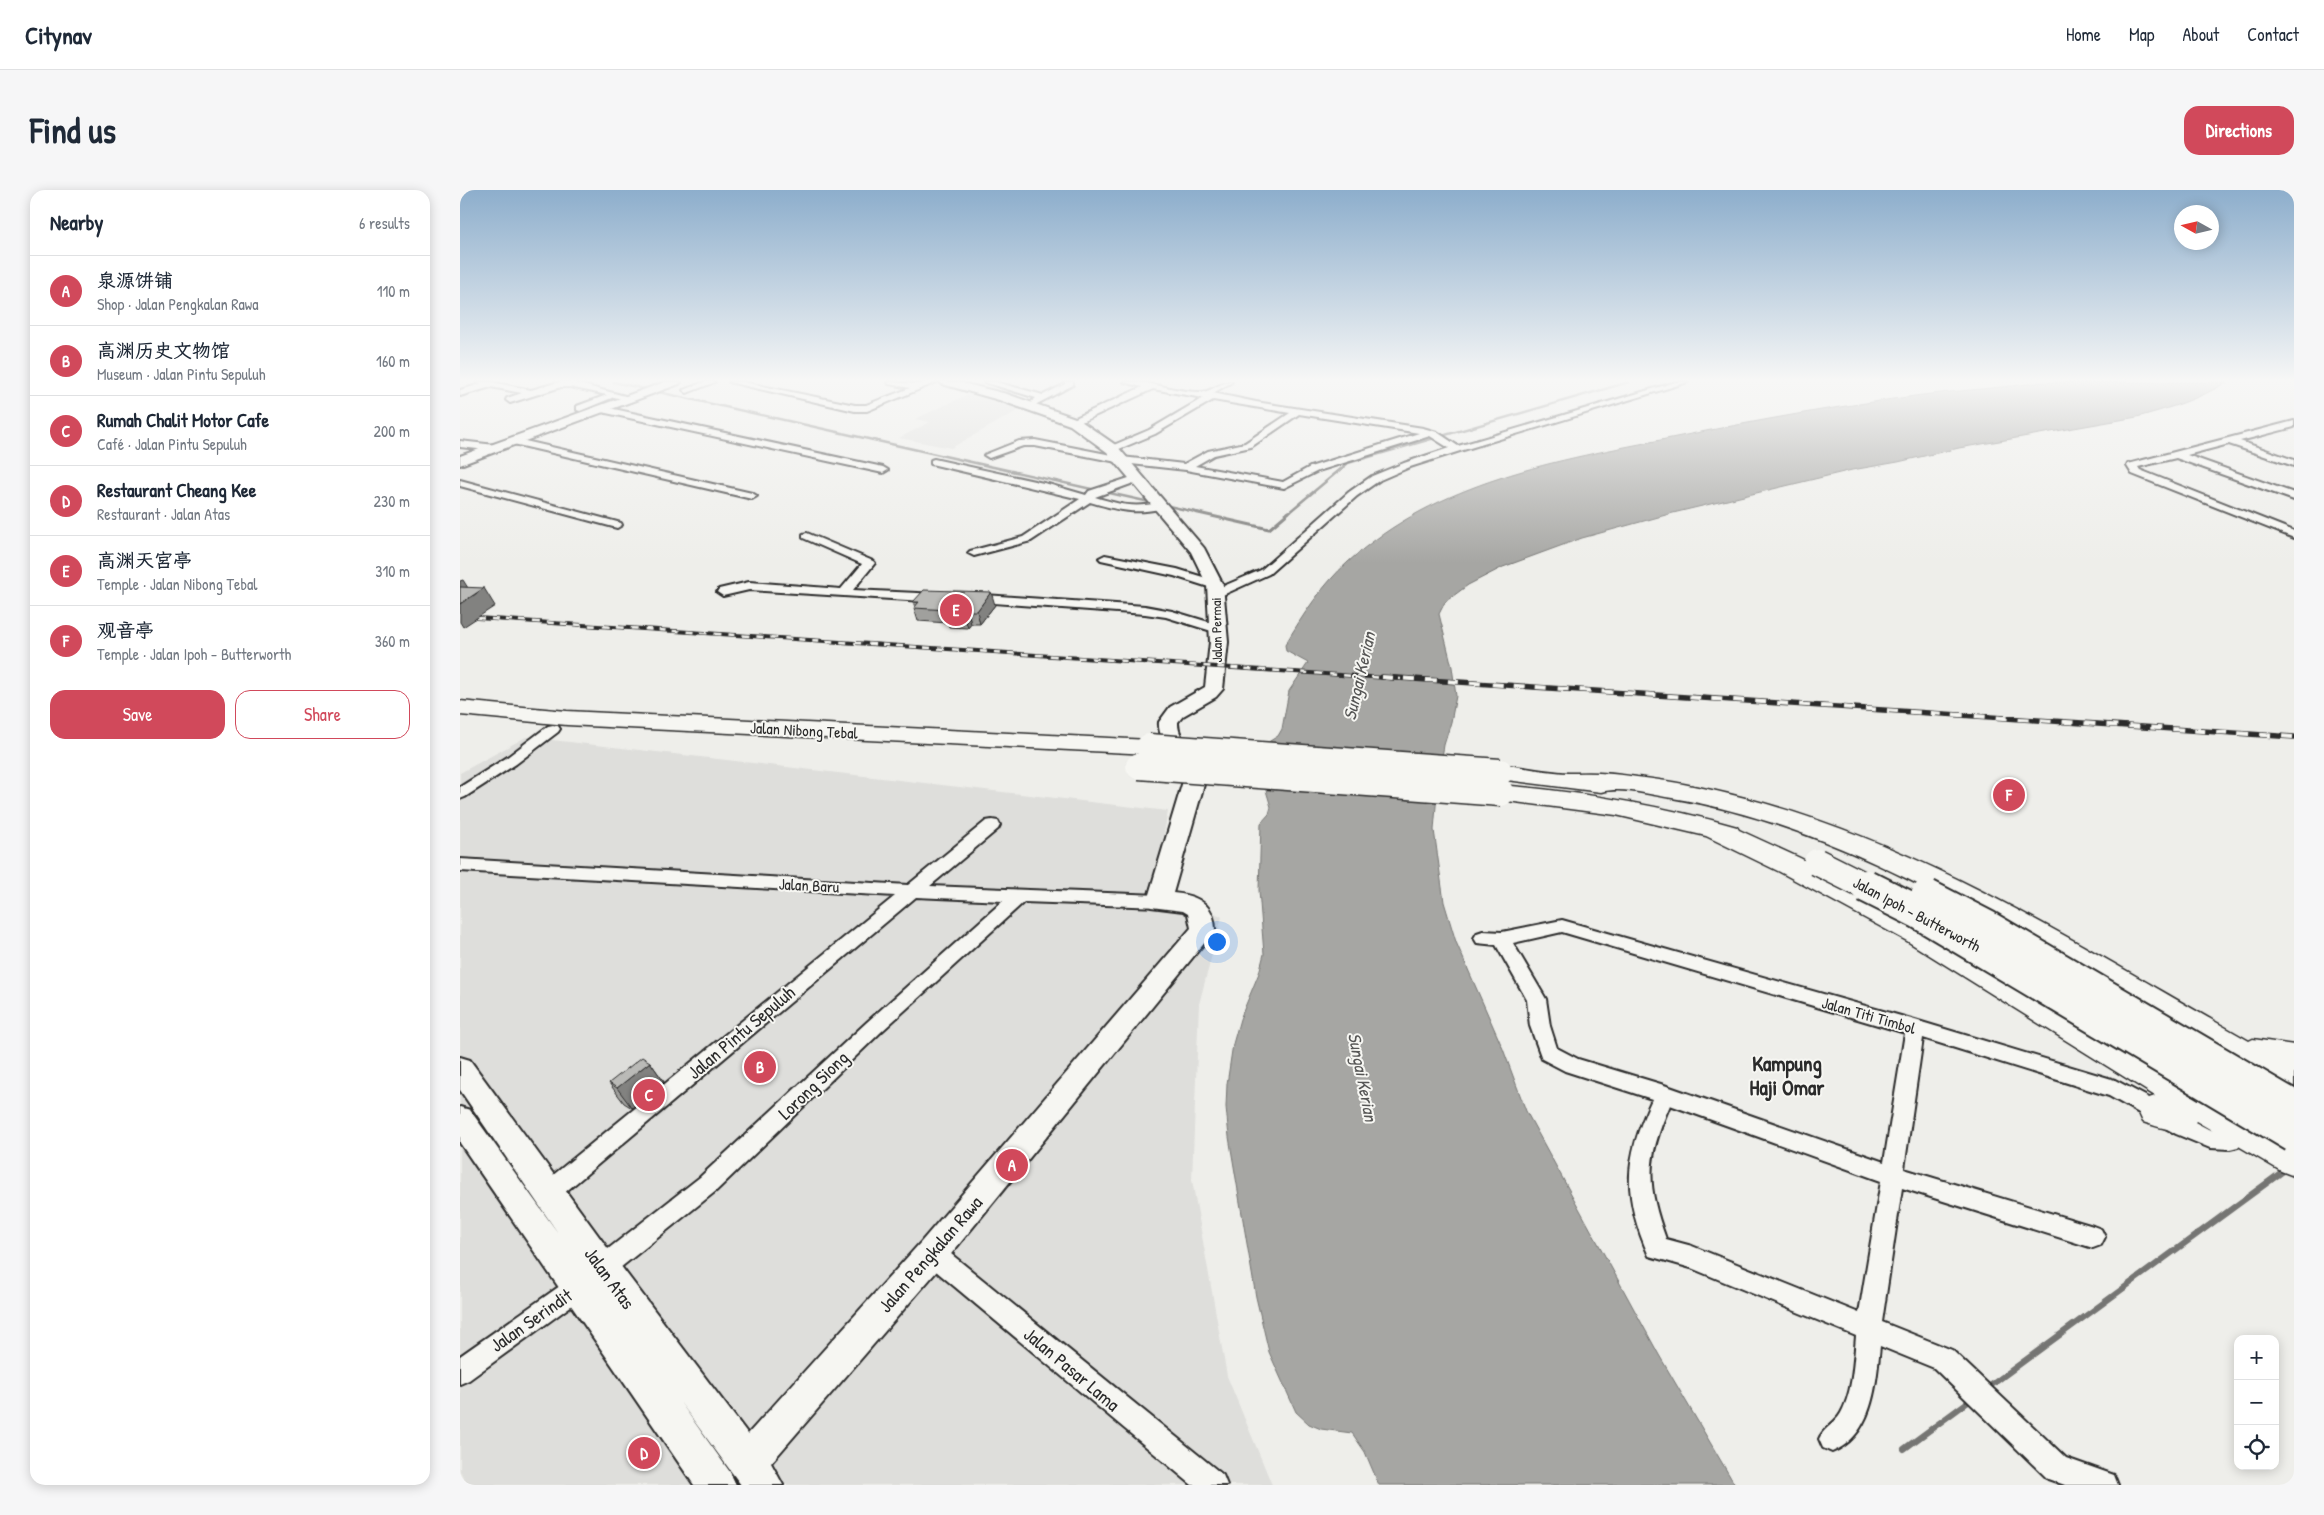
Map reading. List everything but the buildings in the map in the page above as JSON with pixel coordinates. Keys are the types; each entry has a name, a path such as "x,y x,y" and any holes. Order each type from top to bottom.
{"highway":[{"name":"Jalan Nibong Tebal","path":"460,708 567,718 1144,756"},
{"name":"Jalan Nibong Tebal","path":"460,722 553,729 1144,756"},
{"path":"1144,756 1501,782"},
{"path":"1582,780 1626,782 1704,795 1824,832 1875,853 1947,886 1991,909 2294,1084"},
{"name":"Jalan Ipoh - Butterworth","path":"1501,782 1582,780 1677,801 1720,813 1820,855 1904,884 1987,927 2294,1107"},
{"name":"Jalan Ipoh - Butterworth","path":"1501,782 1570,799 1624,806 1820,855 2294,1136"},
{"path":"1710,827 1790,865 1918,933 1992,976 2160,1093 2241,1129 2294,1160"},
{"path":"2160,1093 2203,1077 2212,1065 2202,1031"},
{"path":"2232,1048 2271,1057 2294,1059"}],"street":[{"path":"460,461 508,442"},
{"path":"518,442 752,496"},
{"path":"755,442 882,470"},
{"name":"Jalan Permai","path":"1103,442 1122,460 1135,479 1198,551 1215,590 1219,642 1214,689 1171,716 1168,724 1169,732 1191,763 1194,781 1159,901"},
{"path":"1112,449 1127,442"},
{"path":"1186,468 1211,453 1248,445 1252,442"},
{"path":"989,455 1022,444 1035,443 1122,460 1186,468 1284,485 1314,469 1403,442"},
{"path":"1447,442 1455,447"},
{"path":"1105,558 1177,573 1215,590 1265,572 1354,494 1376,478 1471,442"},
{"path":"2225,442 2132,466 2136,472 2294,535"},
{"path":"2235,442 2294,463"},
{"path":"460,444 494,448"},
{"path":"2178,454 2294,497"},
{"path":"934,462 1048,487 1095,493 1126,509 1138,510 1157,502"},
{"path":"974,553 1027,539 1095,493 1135,479"},
{"path":"460,483 617,525"},
{"path":"807,536 869,563 845,592"},
{"path":"723,592 749,586 904,597 1002,599 1145,610 1168,614 1218,629"},
{"path":"460,794 511,761 553,729"},
{"name":"Jalan Pintu Sepuluh","path":"536,1200 992,825"},
{"name":"Jalan Baru","path":"460,865 911,891 1159,901"},
{"name":"Lorong Siong","path":"590,1278 708,1184 874,1027 1019,896"},
{"name":"Jalan Pengkalan Rawa","path":"756,1474 932,1253 1203,930 1204,921 1198,909 1186,902 1159,901"},
{"name":"Jalan Titi Timbol","path":"1664,1094 1572,1065 1549,1053 1540,1026 1536,999 1514,963 1493,938 1562,926 1915,1028 2114,1089 2160,1093"},
{"path":"1832,1439 1848,1426 1856,1410 1867,1361 1869,1330 1915,1028"},
{"name":"Jalan Atas","path":"460,1068 536,1200 590,1278 717,1485"},
{"path":"2093,1237 1892,1175 1664,1094 1645,1138 1640,1163 1640,1193 1657,1248 1692,1257 1943,1359 1958,1371 2021,1436 2058,1469 2104,1485"},
{"path":"2241,1129 2294,1100"},
{"name":"Jalan Atas","path":"460,1119 536,1200"},
{"path":"2241,1129 2294,1119"},
{"name":"Jalan Pasar Lama","path":"932,1253 1213,1485"},
{"name":"Jalan Atas","path":"590,1278 756,1474"},
{"name":"Jalan Serindit","path":"460,1371 590,1278"}],"shaded area":[{"path":"922,442 961,442 951,448"},
{"path":"526,737 1168,811 1156,880 1222,917 1199,1004 1192,1180 1227,1376 1272,1485 467,1485 460,1471 460,773"}],"water":[{"name":"Sungai Kerian","path":"1649,442 1991,442 1852,470 1673,513 1582,538 1503,567 1468,585 1445,602 1439,614 1452,667 1456,696 1444,745 1438,782 1434,830 1444,902 1456,942 1503,1049 1526,1111 1659,1355 1735,1485 1379,1485 1365,1452 1352,1433 1321,1429 1309,1424 1296,1412 1269,1352 1256,1297 1229,1137 1226,1107 1227,1084 1233,1044 1240,1019 1259,973 1264,954 1259,890 1261,823 1269,814 1271,807 1265,787 1262,746 1278,736 1282,729 1289,691 1308,663 1286,651 1285,645 1314,601 1330,580 1348,562 1383,534 1420,512 1459,493 1500,478 1585,455"}],"waterway":[{"path":"884,442 1154,503"},
{"path":"1288,513 1348,463 1419,442"},
{"path":"1164,505 1200,513"},
{"path":"1194,512 1269,529 1289,512"},
{"path":"1986,1389 2286,1169"},
{"path":"1904,1449 1972,1399"}],"railway":[{"path":"477,618 1401,679"},
{"path":"1382,677 2294,737"}],"place":[{"name":"高渊天宫亭","path":"956,610"},
{"name":"观音亭","path":"2009,795"},
{"name":"高渊历史文物馆","path":"760,1067"},
{"name":"Rumah Chalit Motor Cafe","path":"649,1095"},
{"name":"泉源饼铺","path":"1012,1165"},
{"name":"Restaurant Cheang Kee","path":"644,1453"}],"district":[{"name":"Kampung Haji Omar","path":"1787,1075"}]}
